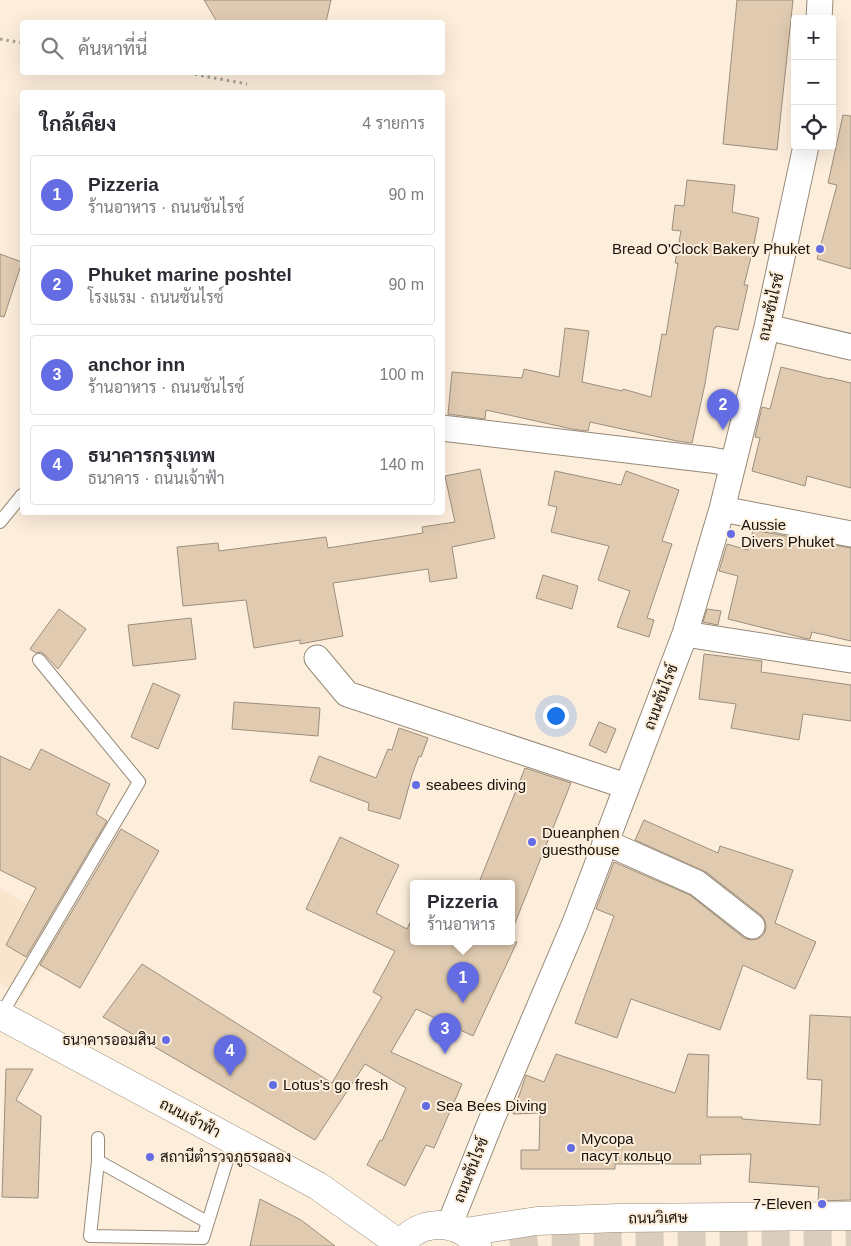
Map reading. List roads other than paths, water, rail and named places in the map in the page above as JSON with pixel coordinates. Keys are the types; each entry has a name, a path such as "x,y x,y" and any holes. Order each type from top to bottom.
{"main road":[{"name":"ถนนเจ้าฟ้า","path":"0,1015 318,1186 401,1246"},
{"name":"ถนนวิเศษ","path":"401,1246 410,1235 422,1228 435,1225 464,1235 537,1221 619,1218 851,1216"}],"street":[{"path":"819,15 820,0"},
{"name":"ถนนซันไรซ์","path":"464,1235 493,1116 575,923 685,634 722,509 767,327 805,150"},
{"path":"767,327 851,347"},
{"path":"445,428 733,464"},
{"path":"722,509 851,534"},
{"path":"685,634 851,660"},
{"path":"317,658 347,694 626,786"},
{"path":"605,842 698,883 752,926"}],"lane":[{"path":"0,522 20,497"},
{"path":"0,1015 140,782 39,660"},
{"path":"98,1138 98,1161 90,1241 203,1238 233,1141"},
{"path":"98,1161 207,1222"}],"tunnel":[{"path":"510,1246 547,1241 851,1238"}],"place":[{"name":"Bread O'Clock Bakery Phuket","path":"820,249"},
{"name":"Phuket marine poshtel","path":"723,430"},
{"name":"Aussie Divers Phuket","path":"731,534"},
{"name":"seabees diving","path":"416,785"},
{"name":"Dueanphen guesthouse","path":"532,842"},
{"name":"Pizzeria","path":"463,1003"},
{"name":"ธนาคารออมสิน","path":"166,1040"},
{"name":"anchor inn","path":"445,1054"},
{"name":"ธนาคารกรุงเทพ","path":"230,1076"},
{"name":"Lotus's go fresh","path":"273,1085"},
{"name":"Sea Bees Diving","path":"426,1106"},
{"name":"Мусора пасут кольцо","path":"571,1148"},
{"name":"สถานีตำรวจภูธรฉลอง","path":"150,1157"},
{"name":"7-Eleven","path":"822,1204"}]}
